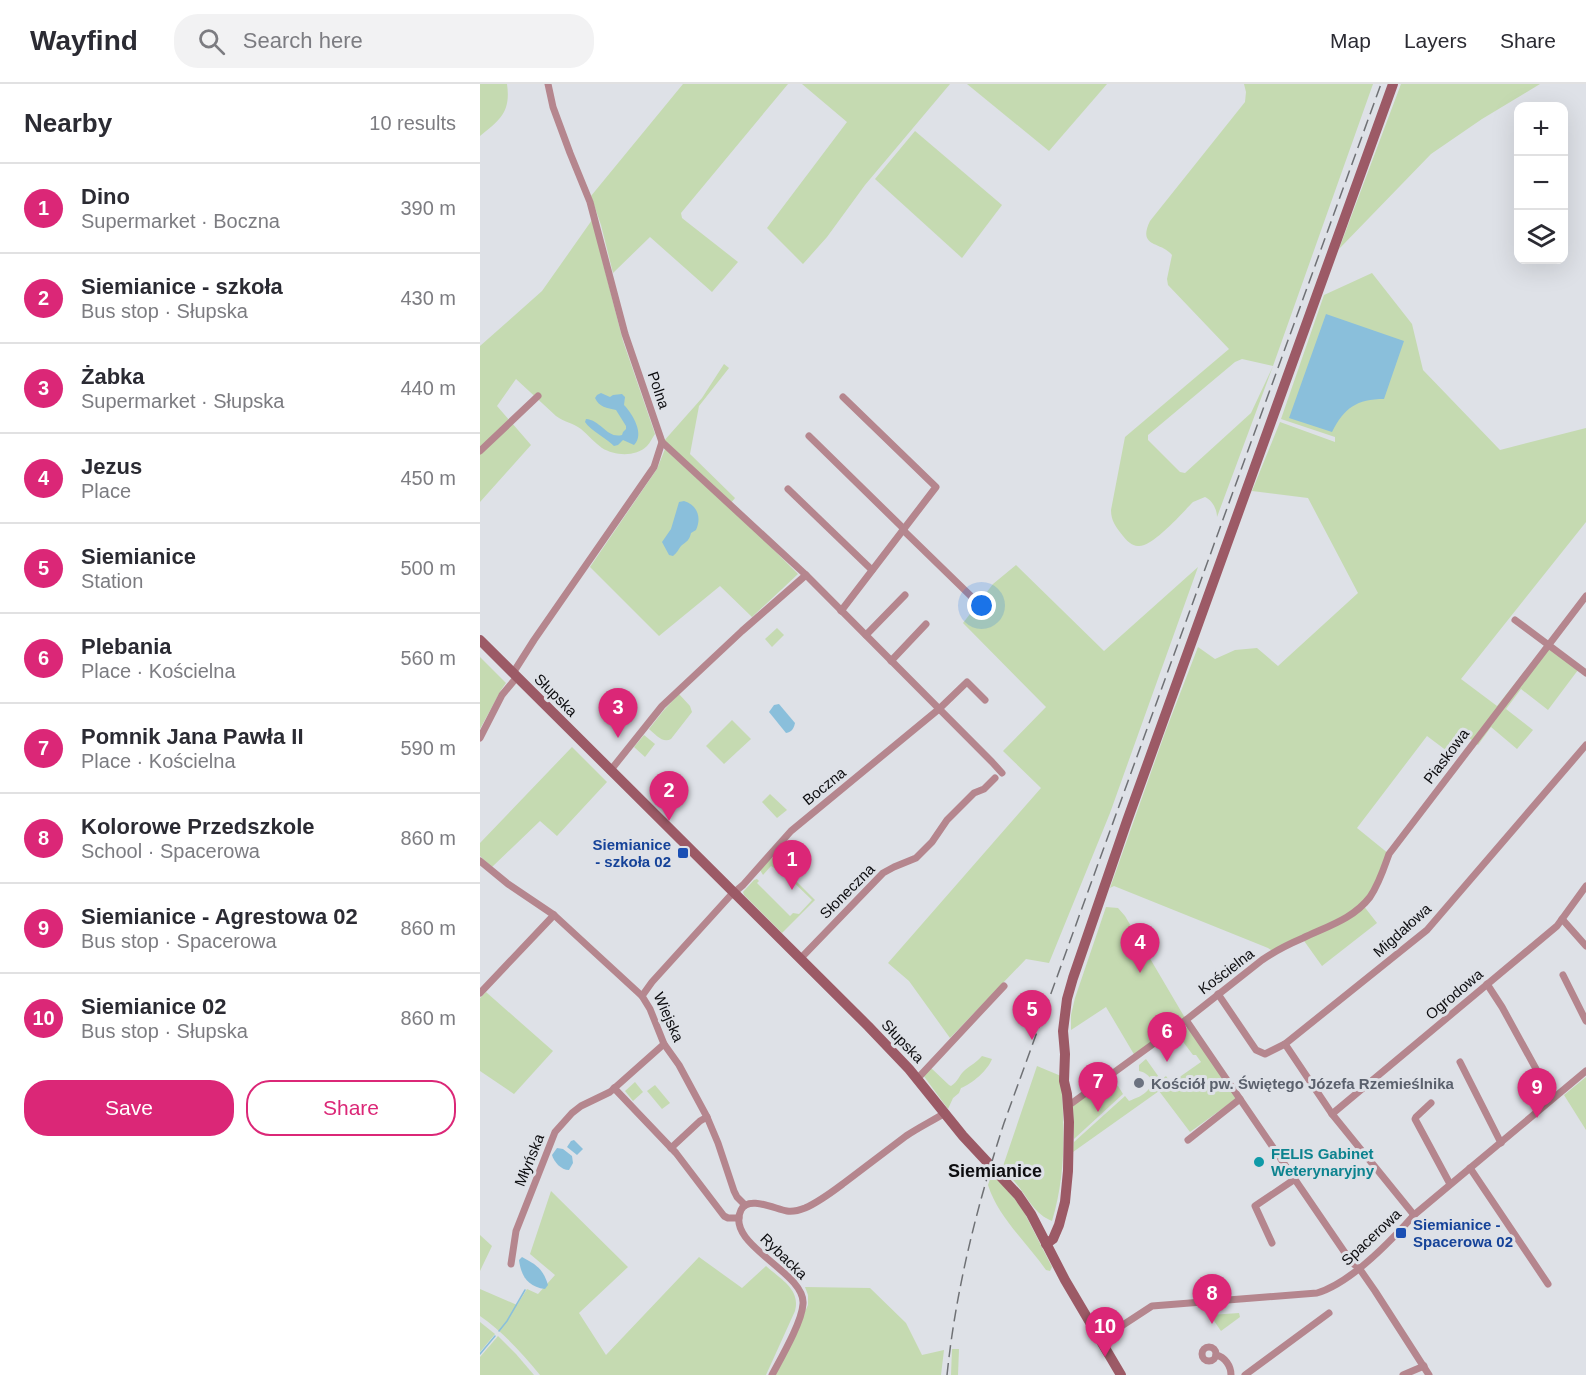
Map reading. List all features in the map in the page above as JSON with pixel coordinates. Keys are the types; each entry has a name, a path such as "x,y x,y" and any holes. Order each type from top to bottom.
{"street":[{"name":"Polna","path":"548,84 566,144 590,202 625,333 662,442"},
{"path":"1046,1244 1053,1239 1065,1202 1069,1122 1064,1081 1064,1016 1073,978 1158,733 1393,84"},
{"path":"480,451 538,396"},
{"path":"841,611 936,488 843,397"},
{"path":"809,436 976,602"},
{"path":"480,738 502,695 541,631 654,467 662,442 806,575 939,709"},
{"path":"788,489 872,570"},
{"path":"610,771 662,706 806,575"},
{"path":"866,635 905,595"},
{"name":"Piaskowa","path":"1376,888 1389,854 1586,596"},
{"path":"1515,620 1586,673"},
{"path":"891,661 926,624"},
{"name":"Słupska","path":"480,640 918,1078 963,1136 1012,1187 1024,1203 1065,1280 1121,1375"},
{"name":"Boczna","path":"735,894 791,831 939,709 967,682 984,700"},
{"name":"Słoneczna","path":"800,959 883,873 916,858 932,842 947,820 974,793 984,789 998,775 993,762 939,709"},
{"name":"Migdałowa","path":"1218,994 1256,1050 1265,1054 1285,1044 1426,930 1586,745"},
{"path":"480,861 508,884 554,915 642,996"},
{"name":"Ogrodowa","path":"1332,1114 1557,926 1586,886"},
{"name":"Kościelna","path":"1067,1099 1072,1103 1274,952 1342,921 1363,905 1376,888"},
{"name":"Wiejska","path":"735,894 730,896 642,996 650,1009 664,1044 707,1117 734,1191 745,1205"},
{"path":"480,993 554,915"},
{"path":"1562,919 1586,946"},
{"path":"1563,975 1586,1020"},
{"path":"1487,984 1552,1098"},
{"path":"918,1078 1004,986"},
{"path":"1186,1020 1352,1263 1359,1268 1376,1291 1429,1375"},
{"name":"Młyńska","path":"511,1264 516,1231 551,1138 560,1125 572,1113 614,1088 664,1044"},
{"path":"1285,1044 1332,1114 1414,1215"},
{"path":"1460,1062 1501,1143"},
{"name":"Spacerowa","path":"1100,1340 1152,1306 1317,1293 1329,1290 1359,1268 1398,1233 1414,1215 1586,1071"},
{"path":"614,1088 671,1148 724,1216 739,1218 745,1205"},
{"path":"1188,1140 1240,1099"},
{"path":"1431,1103 1415,1119 1450,1184"},
{"name":"Rybacka","path":"745,1205 753,1202 790,1211 805,1208 826,1196 909,1134 945,1113"},
{"path":"671,1148 707,1117"},
{"path":"1470,1168 1548,1284"},
{"path":"1272,1242 1255,1206 1295,1179"},
{"name":"Rybacka","path":"739,1218 742,1230 752,1244 793,1282 803,1298 801,1311 772,1375"},
{"path":"1245,1375 1329,1313"},
{"path":"1215,1355 1224,1358 1230,1367 1231,1375"},
{"path":"1403,1375 1424,1366"}],"green space":[{"path":"480,84 507,84 508,94 505,109 498,120 480,136"},
{"path":"683,84 788,84 681,213 682,218 738,262 712,292 650,237 613,273 591,196"},
{"path":"802,84 950,84 865,185 827,237 803,264 767,228 847,122"},
{"path":"967,84 1107,84 1049,151"},
{"path":"1244,84 1373,84 1273,366 1217,517 1214,505 1205,497 1193,502 1167,529 1151,541 1136,546 1120,533 1111,514 1125,437 1229,349 1168,285 1172,255 1148,240 1147,230 1150,221 1245,102","holes":["1242,359 1273,366 1251,413 1185,473 1180,472 1148,440 1148,435 1235,362"]},
{"path":"1401,84 1540,84 1482,119 1431,154 1339,249"},
{"path":"915,131 1002,205 962,258 875,179"},
{"path":"592,220 623,341 655,434 647,446 637,452 619,454 607,451 581,429 556,416 516,379 497,406 531,445 480,502 480,346 542,291"},
{"path":"1372,273 1412,324 1423,370 1500,450 1586,428 1586,522 1461,679 1497,706 1548,642 1581,666 1548,710 1521,689 1506,709 1533,730 1517,749 1491,727 1478,745 1468,737 1455,757 1427,736 1357,828 1389,854 1382,874 1363,905 1377,923 1322,966 1302,938 1274,952 1114,886 1110,888 1198,647 1215,659 1235,650 1257,648 1278,666 1358,593 1308,498 1252,491 1280,422 1335,442 1335,437 1281,419 1324,295"},
{"path":"724,364 729,368 699,406 690,454 735,498 730,504 663,442 702,398"},
{"path":"665,449 798,574 752,617 720,586 659,636 590,567 657,469"},
{"path":"1016,565 1104,651 1198,567 1110,813 1049,963 1026,959 950,1038 909,981 888,963 1041,788 1003,751 1046,707 963,623 993,584"},
{"path":"777,628 784,635 772,647 765,639"},
{"path":"480,657 506,683 480,729"},
{"path":"679,694 690,706 692,712 671,739 662,739 649,729"},
{"path":"732,720 751,739 724,764 706,746"},
{"path":"644,735 655,744 645,757 634,747"},
{"path":"572,747 607,782 557,836 540,821 492,867 480,856 480,843"},
{"path":"770,794 787,810 777,818 762,802"},
{"path":"771,856 815,900 782,933 743,892 757,879 759,881 757,883 790,916 793,913 799,914 812,900 785,874 783,876 777,868 771,866 763,875 760,870"},
{"path":"1106,907 1118,908 1125,916 1185,1018 1135,1056 1106,1007 1071,1030 1071,1015 1075,998"},
{"path":"486,992 553,1051 514,1094 480,1071 480,998"},
{"path":"1188,1027 1237,1098 1190,1132 1159,1091 1073,1152 1074,1142 1125,1096 1129,1101 1148,1090 1151,1084 1150,1078 1139,1071 1139,1065 1146,1059 1161,1080 1166,1076 1171,1083 1201,1062 1178,1035"},
{"path":"982,1056 992,1059 987,1068 961,1088 948,1109 923,1075 930,1067 951,1086"},
{"path":"1037,1066 1061,1076 1062,1167 1052,1221 1037,1211 1017,1184 1002,1169"},
{"path":"1586,1077 1586,1130 1564,1095"},
{"path":"1107,1079 1118,1086 1123,1094 1074,1139 1073,1106"},
{"path":"635,1082 643,1092 633,1101 625,1091"},
{"path":"655,1085 670,1103 662,1109 647,1091"},
{"path":"992,1173 1024,1212 1052,1267 1050,1271 1046,1270 999,1208 988,1185"},
{"path":"551,1191 628,1267 579,1313 606,1355 699,1257 742,1288 766,1266 792,1291 796,1303 795,1311 766,1375 540,1375 512,1343 480,1316 480,1289 517,1305 527,1289 538,1294 555,1275 530,1254"},
{"path":"480,1235 492,1246 480,1271"},
{"path":"805,1287 870,1288 906,1323 922,1355 944,1350 941,1375 775,1375 808,1305"},
{"path":"1239,1313 1240,1317 1221,1331 1210,1315"},
{"path":"480,1322 495,1334 480,1352"},
{"path":"498,1336 534,1375 480,1375 480,1357"},
{"path":"952,1349 959,1349 958,1375 951,1375"}],"water":[{"path":"1326,314 1404,341 1384,399 1375,399 1352,406 1341,417 1332,432 1289,418"},
{"path":"601,393 610,397 622,394 625,397 624,405 634,419 638,430 637,441 634,445 623,440 614,446 585,422 586,419 596,422 617,436 622,435 626,429 616,410 604,407 597,401 595,398"},
{"path":"684,501 692,505 697,512 698,525 673,556 669,555 662,542 671,529 679,502"},
{"path":"779,704 795,723 792,730 786,733 769,712 774,705"},
{"path":"574,1140 583,1149 577,1155 567,1147"},
{"path":"557,1148 563,1149 572,1156 573,1163 569,1170 561,1167 554,1160 552,1155"},
{"path":"522,1257 542,1271 548,1285 545,1289 534,1286 526,1280 520,1266 519,1260"}],"waterway":[{"path":"499,1331 525,1290"},
{"path":"480,1354 495,1336"}],"railway":[{"path":"947,1375 956,1311 969,1248 1004,1123 1381,84"}],"place":[{"name":"Żabka","path":"618,738"},
{"name":"Siemianice - szkoła","path":"669,821"},
{"name":"Siemianice - szkoła 02","path":"683,853"},
{"name":"Dino","path":"792,890"},
{"name":"Jezus","path":"1140,973"},
{"name":"Siemianice","path":"1032,1040"},
{"name":"Plebania","path":"1167,1062"},
{"name":"Kościół pw. Świętego Józefa Rzemieślnika","path":"1139,1083"},
{"name":"Pomnik Jana Pawła II","path":"1098,1112"},
{"name":"Siemianice - Agrestowa 02","path":"1537,1118"},
{"name":"FELIS Gabinet Weterynaryjny","path":"1259,1162"},
{"name":"Siemianice - Spacerowa 02","path":"1401,1233"},
{"name":"Kolorowe Przedszkole","path":"1212,1324"},
{"name":"Siemianice 02","path":"1105,1357"}],"district":[{"name":"Siemianice","path":"995,1171"}]}
